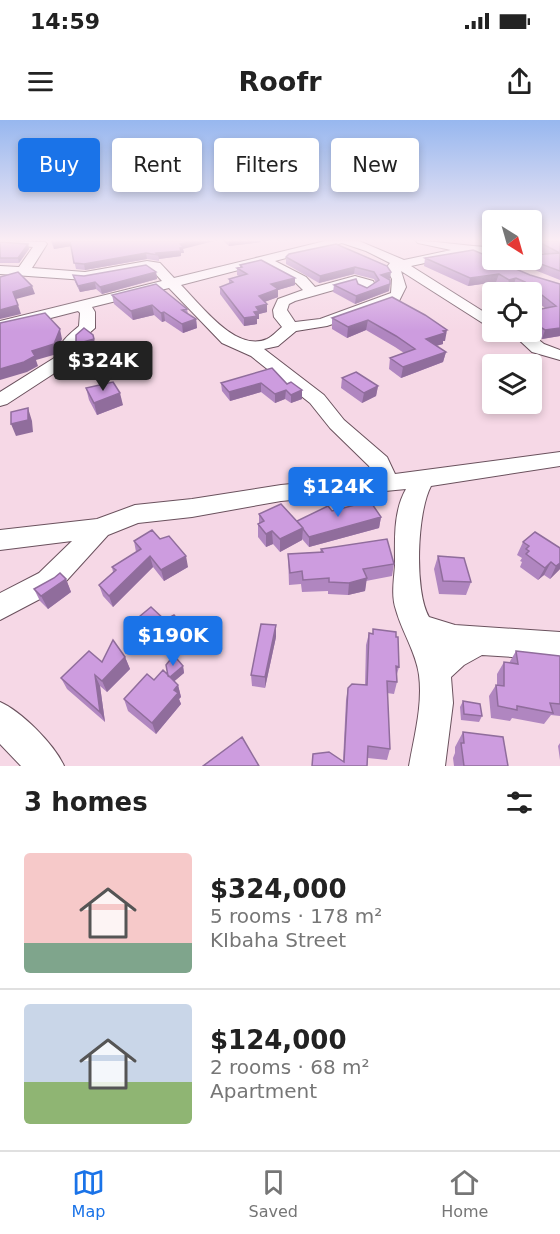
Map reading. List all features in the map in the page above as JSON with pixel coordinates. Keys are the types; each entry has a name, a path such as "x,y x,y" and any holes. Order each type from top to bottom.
{"street":[{"path":"8,271 85,276 114,271"},
{"path":"159,271 228,340 257,352 317,399 337,424 379,462 388,483"},
{"path":"0,326 72,299 172,282 214,271"},
{"path":"285,271 301,280 311,291"},
{"path":"242,347 272,343 291,327 322,323 394,298 399,289 398,275 395,271"},
{"path":"411,271 482,318"},
{"path":"0,275 43,281 72,299 87,312 87,328 70,342 67,357 0,400"},
{"path":"291,327 280,314 283,302 293,296 357,280 368,284 369,287 365,289"},
{"path":"531,342 538,348 560,355"},
{"path":"0,540 99,528 135,514 192,508 281,493 388,483 560,459"},
{"path":"423,478 414,496 406,536 407,591 410,610 419,627 435,674 436,703 427,766"},
{"path":"0,607 49,581 62,570 99,528"},
{"path":"419,627 455,639 560,646"},
{"path":"435,674 441,663 454,652 478,642"},
{"path":"0,719 46,766"}],"building":[{"path":"111,271 156,272 100,287 95,282 78,286 73,275 84,276"},
{"path":"242,271 282,271 295,278 271,284 278,289 259,296 267,304 256,307 259,311 254,312 257,316 244,318 220,287 233,282 229,279 247,274"},
{"path":"311,271 339,271 320,276"},
{"path":"371,271 390,271 381,275 390,280 390,284 356,296 334,285 356,279 358,284 367,288 379,280"},
{"path":"455,271 521,271 560,284 560,328 545,330 542,328 542,309 556,306 542,295 542,282 525,282 516,278 509,280 499,274 470,278"},
{"path":"18,272 32,286 13,292 18,305 0,310 0,277"},
{"path":"156,284 187,309 182,310 196,319 182,324 164,312 161,313 152,305 131,311 112,295"},
{"path":"392,297 447,330 443,331 445,333 426,339 446,352 403,367 390,358 415,349 368,320 348,327 332,318"},
{"path":"45,313 60,329 54,344 32,351 35,356 24,362 0,369 0,323"},
{"path":"84,328 93,335 94,339 76,344 76,335"},
{"path":"272,368 287,384 291,382 302,390 291,395 286,390 275,394 261,383 229,392 221,383"},
{"path":"356,372 378,386 364,393 342,378"},
{"path":"113,382 120,393 94,403 86,388"},
{"path":"28,408 28,420 11,424 11,412"},
{"path":"370,501 381,517 309,537 297,521 328,506 332,511"},
{"path":"281,504 303,528 280,539 272,531 266,534 258,524 264,521 259,514"},
{"path":"152,530 160,539 169,536 186,556 161,570 150,556 109,596 99,585 116,570 112,567 141,549 134,541"},
{"path":"535,532 560,548 560,563 556,566 551,562 545,568 526,554 529,546 523,542"},
{"path":"387,539 394,564 363,569 367,578 349,583 329,582 329,578 303,580 302,571 290,573 288,554 323,552 321,549"},
{"path":"438,556 464,558 471,582 443,581"},
{"path":"60,573 66,579 41,596 34,589 54,578"},
{"path":"151,607 165,620 174,615 178,620 152,642 134,621"},
{"path":"261,624 276,625 265,677 251,675"},
{"path":"373,629 396,632 396,637 398,637 397,682 387,681 390,749 368,746 367,766 312,766 313,754 329,752 344,762 348,688 352,684 367,685 369,633 373,634"},
{"path":"113,640 125,657 102,681 95,675 100,712 61,678 89,651 102,662"},
{"path":"516,651 560,656 560,704 550,703 553,713 517,706 517,710 498,706 496,685 504,686 504,662 518,664"},
{"path":"177,659 183,666 170,677 166,665 170,660"},
{"path":"163,670 178,685 174,690 178,693 152,723 124,699 147,674 154,680"},
{"path":"463,701 480,704 482,716 464,714"},
{"path":"463,732 503,737 508,766 464,766 461,743 464,743"},
{"path":"242,737 259,766 203,766"}]}
